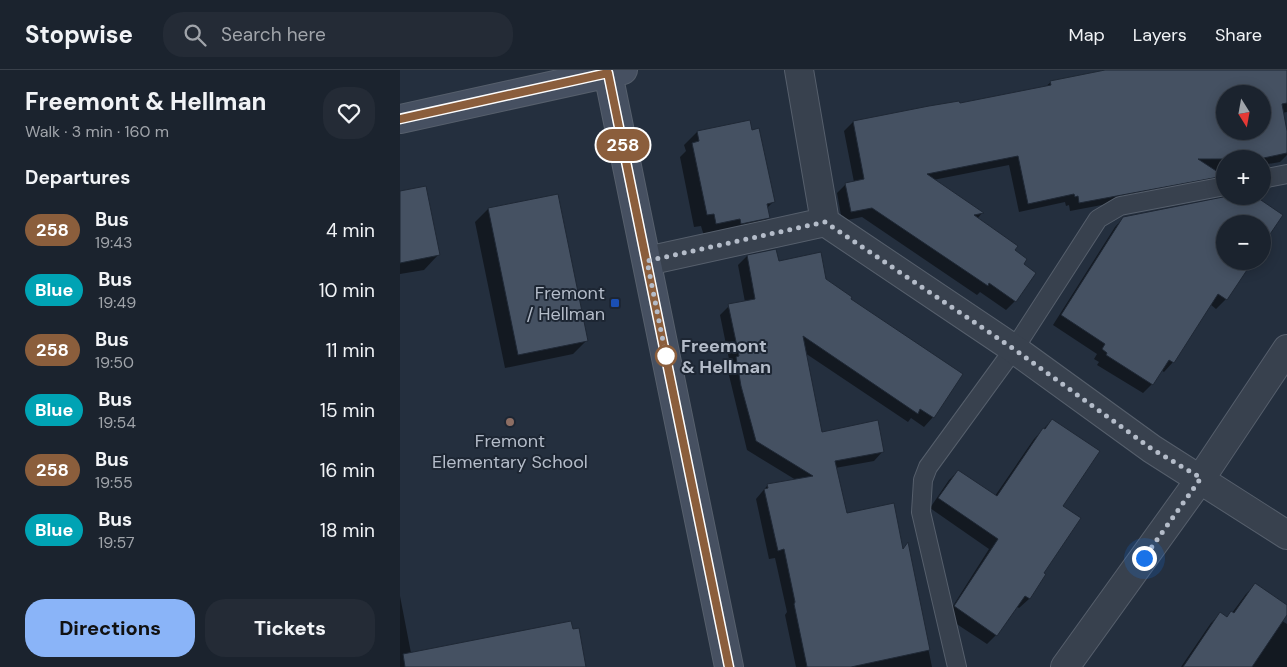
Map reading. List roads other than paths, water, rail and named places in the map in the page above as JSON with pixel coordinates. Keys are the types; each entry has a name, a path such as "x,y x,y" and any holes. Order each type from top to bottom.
{"main road":[{"path":"400,119 611,71 647,261 729,667"}],"street":[{"path":"799,70 825,222"},
{"path":"647,261 825,222 1014,349 1152,449 1201,478 1287,534"},
{"path":"1065,667 1201,478 1287,349"}],"lane":[{"path":"1271,177 1287,174"},
{"path":"957,667 921,512 923,480 928,467 1014,349 1098,219 1108,211 1120,206 1216,188"}],"place":[{"name":"Fremont / Hellman","path":"615,303"},
{"name":"Freemont & Hellman","path":"666,356"},
{"name":"Fremont Elementary School","path":"510,422"}]}
